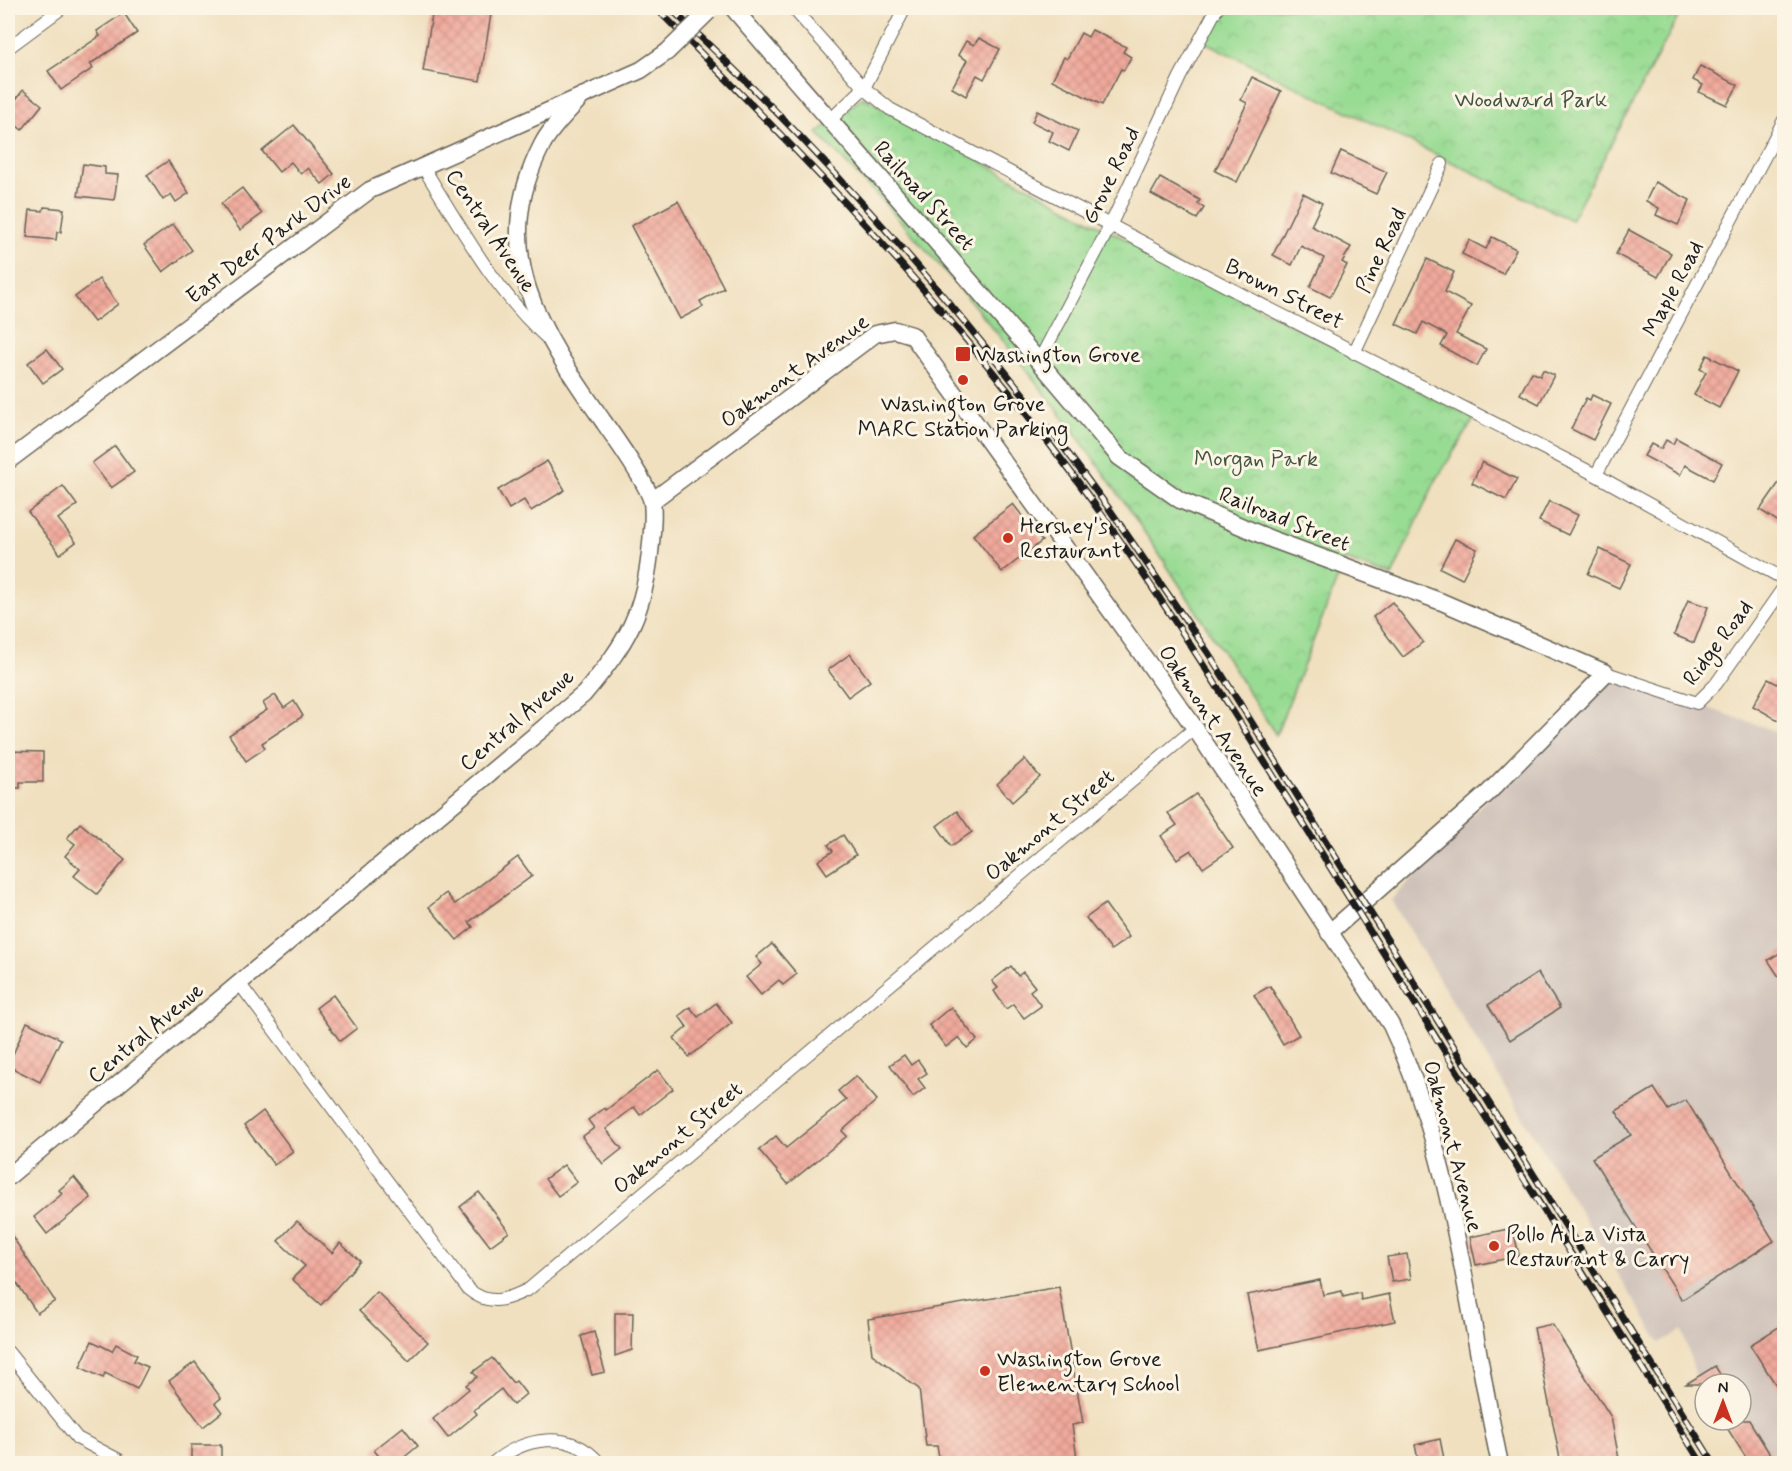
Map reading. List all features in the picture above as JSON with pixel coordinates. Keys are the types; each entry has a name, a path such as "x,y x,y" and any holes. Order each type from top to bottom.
{"street":[{"path":"8,48 62,8"},
{"name":"Railroad Street","path":"733,8 829,121 1040,359 1119,457 1180,500 1271,539 1442,602 1606,673"},
{"name":"Brown Street","path":"793,8 864,88 890,109 1354,353 1596,475 1785,579"},
{"path":"829,121 864,88 905,8"},
{"name":"Grove Road","path":"1040,359 1110,226 1180,77 1217,8"},
{"name":"East Deer Park Drive","path":"8,461 370,190 641,70 667,52 711,9"},
{"name":"East Deer Park Drive","path":"547,338 526,284 520,256 520,213 529,178 542,144 582,96"},
{"name":"Maple Road","path":"1596,475 1785,120"},
{"name":"Pine Road","path":"1354,353 1442,164"},
{"name":"Central Avenue","path":"8,1177 584,694 616,655 638,610 648,579 652,501 625,452 547,338 524,317 497,284 423,167"},
{"name":"Oakmont Avenue","path":"652,501 875,334 895,330 912,335 1195,728 1391,1025 1407,1059 1429,1125 1459,1255 1500,1464"},
{"name":"Ridge Road","path":"1606,673 1697,703 1716,684 1785,587"},
{"path":"1329,933 1488,793 1606,673"},
{"name":"Oakmont Street","path":"239,983 468,1288 477,1297 492,1301 507,1300 529,1288 1195,728"},
{"path":"8,1352 77,1438 119,1460"},
{"path":"492,1464 516,1447 549,1439 579,1446 593,1455 600,1464"}],"shaded area":[{"path":"1606,673 1784,734 1784,1463 1750,1463 1744,1432 1753,1432 1753,1372 1695,1372 1682,1330 1660,1343 1391,900"}],"green space":[{"name":"Woodward Park","path":"1218,8 1683,8 1571,220 1200,40"},
{"name":"Morgan Park","path":"863,97 1102,227 1474,419 1435,482 1392,576 1345,560 1276,735 1137,521 1047,396 936,261 817,133"}],"building":[{"path":"433,8 492,8 480,81 423,71"},
{"path":"124,13 137,33 90,64 93,68 61,90 48,71 100,36 97,31"},
{"path":"1092,30 1126,47 1123,52 1131,57 1124,70 1121,69 1102,105 1052,80 1064,57 1067,59 1081,33 1088,37"},
{"path":"979,38 1000,49 984,79 977,75 966,96 952,88 967,60 958,55 966,41 974,45"},
{"path":"1700,66 1738,85 1727,105 1699,92 1703,85 1693,80"},
{"path":"1252,77 1281,91 1237,182 1215,171 1247,103 1241,100"},
{"path":"23,90 42,105 22,130 8,119 8,110"},
{"path":"1037,111 1078,131 1069,151 1049,141 1053,132 1032,122"},
{"path":"294,125 334,174 322,184 308,168 301,174 291,162 279,172 262,151"},
{"path":"1341,151 1387,172 1376,194 1331,173"},
{"path":"168,161 189,193 176,202 171,194 163,200 147,175"},
{"path":"83,164 105,167 105,174 118,175 114,200 78,196"},
{"path":"1160,178 1200,200 1198,204 1204,208 1197,219 1151,194"},
{"path":"1655,182 1690,200 1678,225 1656,215 1659,208 1646,201"},
{"path":"242,188 262,214 240,230 221,204"},
{"path":"1303,193 1322,203 1311,226 1351,247 1342,262 1347,265 1330,297 1310,287 1324,258 1301,246 1292,265 1273,255"},
{"path":"678,201 724,288 700,301 703,307 680,319 631,226"},
{"path":"44,207 64,209 61,232 57,232 56,240 27,237 30,210 43,211"},
{"path":"173,224 192,250 163,272 144,245"},
{"path":"1629,230 1671,253 1658,277 1616,254"},
{"path":"1492,237 1516,249 1503,274 1462,254 1469,240 1486,249"},
{"path":"1427,259 1454,272 1445,292 1471,306 1456,334 1486,349 1477,366 1441,346 1447,335 1423,322 1417,334 1396,324"},
{"path":"99,279 118,304 94,322 75,297"},
{"path":"47,349 62,369 43,383 28,363"},
{"path":"1707,355 1738,371 1719,408 1694,395 1706,372 1700,369"},
{"path":"1543,370 1554,375 1539,404 1520,394 1532,372 1540,376"},
{"path":"1592,395 1611,404 1593,440 1571,429 1586,398 1590,400"},
{"path":"1676,438 1722,463 1713,480 1685,465 1680,475 1644,456 1651,444 1661,449 1666,440 1673,444"},
{"path":"115,446 134,472 111,488 92,463"},
{"path":"547,461 565,490 531,511 524,500 509,509 498,490"},
{"path":"1482,462 1517,479 1506,500 1472,483"},
{"path":"1785,474 1785,526 1760,510"},
{"path":"63,486 77,505 58,519 76,542 60,554 28,512"},
{"path":"1549,501 1578,515 1568,535 1539,521"},
{"name":"Hershey's Restaurant","path":"1013,504 1042,541 1002,572 973,535"},
{"path":"1455,539 1477,549 1462,579 1440,568"},
{"path":"1600,549 1631,564 1619,588 1588,574"},
{"path":"1688,600 1708,607 1694,643 1674,635"},
{"path":"1392,602 1423,642 1403,657 1373,617"},
{"path":"850,654 870,681 848,697 828,670"},
{"path":"1768,679 1785,688 1785,724 1753,706"},
{"path":"275,695 284,708 294,701 303,716 262,743 265,748 246,761 229,735 267,710 263,703"},
{"path":"8,751 43,752 43,782 20,782 20,788 8,788"},
{"path":"1025,759 1040,777 1012,802 997,784"},
{"path":"1196,794 1233,848 1203,868 1191,850 1177,859 1161,836 1177,825 1168,813"},
{"path":"957,811 972,832 951,846 937,826"},
{"path":"80,823 125,860 97,894 74,876 80,869 65,856 75,844 67,838"},
{"path":"843,835 856,855 827,874 818,861 833,851 828,845"},
{"path":"518,857 532,876 469,922 473,927 457,940 429,907 446,893 455,904"},
{"path":"1105,904 1129,937 1111,950 1086,918"},
{"path":"772,944 797,974 783,985 779,980 761,995 746,977 762,964 756,957"},
{"path":"1785,950 1785,986 1768,960"},
{"path":"1011,966 1018,976 1023,972 1035,987 1030,991 1041,1006 1024,1018 1013,1004 1006,1009 994,991 998,988 992,981"},
{"path":"1538,973 1560,1008 1510,1040 1488,1005"},
{"path":"1270,986 1299,1035 1283,1044 1254,995"},
{"path":"333,995 357,1028 340,1041 316,1008"},
{"path":"716,1003 732,1023 689,1057 674,1038 687,1027 679,1016 690,1007 698,1017"},
{"path":"951,1007 977,1040 967,1048 959,1037 946,1047 929,1025"},
{"path":"27,1022 61,1039 40,1082 8,1066"},
{"path":"904,1055 911,1065 918,1060 927,1073 918,1079 925,1088 913,1097 890,1065"},
{"path":"658,1070 673,1089 640,1115 634,1107 606,1129 622,1149 603,1164 582,1137 594,1128 588,1120 605,1108 606,1110"},
{"path":"856,1076 877,1100 842,1131 847,1136 788,1184 759,1150 776,1136 786,1148 846,1100 838,1091"},
{"path":"1654,1088 1668,1110 1686,1100 1774,1241 1682,1300 1592,1158 1631,1135 1616,1111"},
{"path":"263,1111 293,1151 274,1165 244,1126"},
{"path":"564,1165 577,1182 558,1196 545,1179"},
{"path":"74,1177 91,1198 47,1234 34,1217 62,1194 59,1190"},
{"path":"479,1192 509,1232 490,1246 460,1207"},
{"path":"297,1221 332,1253 340,1243 360,1261 321,1305 292,1279 305,1266 278,1241"},
{"name":"Pollo A La Vista Restaurant & Carry","path":"1513,1228 1519,1256 1476,1265 1470,1237"},
{"path":"8,1230 55,1301 37,1313 8,1270"},
{"path":"1407,1254 1411,1279 1392,1282 1387,1257"},
{"path":"1320,1280 1323,1295 1342,1291 1343,1297 1360,1293 1361,1300 1389,1294 1395,1321 1259,1350 1247,1295"},
{"name":"Washington Grove Elementary School","path":"1059,1287 1083,1423 1072,1425 1078,1464 940,1464 937,1446 926,1446 919,1389 872,1354 868,1319"},
{"path":"377,1292 428,1342 409,1361 359,1311"},
{"path":"615,1313 633,1313 632,1350 615,1356"},
{"path":"1785,1323 1785,1399 1750,1345"},
{"path":"1552,1324 1611,1417 1620,1464 1561,1464 1534,1328"},
{"path":"594,1332 605,1372 592,1375 581,1336"},
{"path":"92,1341 112,1351 116,1344 137,1355 134,1361 148,1367 137,1389 105,1373 103,1378 80,1367"},
{"path":"492,1358 513,1383 516,1381 526,1394 513,1405 501,1389 474,1410 477,1414 448,1438 433,1419 469,1389 466,1385 477,1377 473,1372"},
{"path":"195,1362 221,1398 215,1403 222,1412 203,1427 169,1381"},
{"path":"1715,1366 1719,1372 1705,1372"},
{"path":"403,1427 418,1446 396,1464 385,1464 374,1450"},
{"path":"1753,1427 1776,1464 1750,1464 1730,1432 1753,1432"},
{"path":"1440,1439 1445,1464 1419,1464 1415,1445"},
{"path":"191,1445 221,1445 221,1464 191,1464"}],"railway":[{"path":"656,8 854,212 994,373 1080,484 1159,597 1234,712 1702,1464"},
{"path":"670,8 765,100 856,196 943,295 1026,398"},
{"path":"1050,429 1110,510 1209,654 1714,1464"}],"place":[{"name":"Washington Grove","path":"963,354"},
{"name":"Washington Grove MARC Station Parking","path":"963,380"},
{"name":"Hershey's Restaurant","path":"1008,538"},
{"name":"Pollo A La Vista Restaurant & Carry","path":"1494,1246"},
{"name":"Washington Grove Elementary School","path":"985,1371"}]}
